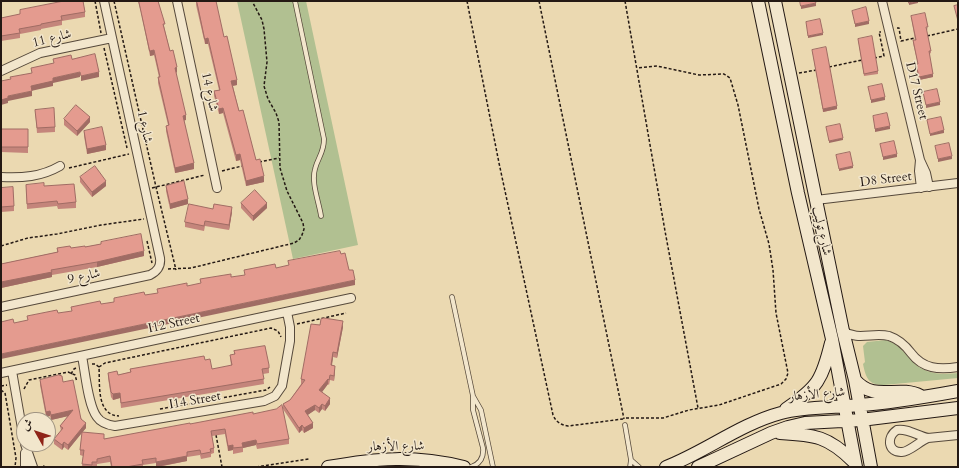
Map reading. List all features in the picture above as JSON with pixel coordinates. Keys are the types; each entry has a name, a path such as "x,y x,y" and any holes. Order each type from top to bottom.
{"street":[{"name":"شارع 1","path":"104,1 160,258"},
{"name":"شارع 14","path":"177,1 217,188"},
{"name":"شارع توليب","path":"758,1 787,142 832,340 855,464"},
{"name":"شارع توليب","path":"775,1 843,331 855,380 861,420 871,467"},
{"name":"D17 Street","path":"882,1 920,160 919,172 925,187"},
{"name":"شارع 11","path":"1,71 40,53 112,38"},
{"path":"787,142 795,152 803,187 808,195 816,200"},
{"path":"1,177 32,177 62,168"},
{"name":"D8 Street","path":"816,200 958,183"},
{"name":"شارع 9","path":"1,306 150,275 159,268 160,258"},
{"name":"I12 Street","path":"1,373 351,298"},
{"name":"I14 Street","path":"82,356 94,412 100,421 110,426 264,401 275,396 282,386 290,341 290,327 287,312"},
{"path":"843,331 858,336 890,336 902,343 916,359 927,366 939,369 958,367"},
{"path":"782,412 803,397 816,384 824,368 832,340"},
{"path":"12,371 19,412"},
{"path":"855,380 863,388 875,392 908,391 924,397"},
{"name":"شارع الأزهار","path":"666,467 752,423 782,412 800,409 859,405 958,391"},
{"name":"شارع الأزهار","path":"698,467 771,433 805,423 861,420 958,408"},
{"path":"771,433 807,434 822,438 836,446 855,464"},
{"path":"928,438 958,435"},
{"path":"25,452 25,467"},
{"path":"28,452 33,467"},
{"name":"شارع الأزهار","path":"328,467 365,461 406,458 434,461 464,467"}],"lane":[{"path":"294,1 324,139 324,149 316,164 314,176 321,216"},
{"path":"452,297 473,396 473,410 483,448 483,454 478,464 470,467"},
{"path":"473,396 481,410 492,467"},
{"path":"625,425 631,460 630,467"},
{"path":"483,448 489,447"},
{"path":"631,460 639,467"}],"path":[{"path":"114,1 176,270"},
{"path":"467,1 501,171 553,415 560,424 568,426 623,418 663,418 698,408 730,402 781,384 786,379 788,369 776,313 771,257 738,105 730,78 724,74 699,75 657,66 637,68"},
{"path":"539,1 625,425"},
{"path":"625,1 666,239 698,408"},
{"path":"830,67 884,56 879,32 899,28 901,41 915,38"},
{"path":"922,37 958,29"},
{"path":"791,75 822,69"},
{"path":"62,168 137,152"},
{"path":"1,246 28,238 64,233 118,222 152,218"},
{"path":"290,327 346,313"},
{"path":"99,367 105,363 271,328 278,331 282,340"},
{"path":"71,374 74,369 84,366 95,364 99,367"},
{"path":"99,367 102,404 105,410 110,414 121,416"},
{"path":"25,394 24,388 28,380 68,372 75,375 78,385"},
{"path":"159,409 266,390 271,386"},
{"path":"1,390 6,393 16,458 15,467"},
{"path":"216,431 222,467"},
{"path":"256,467 309,458"}],"green space":[{"path":"237,1 306,1 358,245 293,259"},
{"path":"886,340 897,346 921,368 927,371 945,374 958,373 958,378 884,385 875,384 869,380 864,369 863,364 865,362 863,346 867,342"}],"building":[{"path":"64,1 83,1 85,12 61,16 62,20 19,29 20,33 1,36 1,18 20,14 20,10"},
{"path":"139,1 158,1 165,24 163,24 170,51 173,50 177,67 175,68 186,115 183,116 194,163 175,168 166,126 169,125 158,77 160,77 154,50 150,51"},
{"path":"197,1 216,1 224,37 227,36 237,80 231,81 239,111 243,110 256,160 260,159 264,176 246,181 240,154 236,155 223,108 219,109 214,91 220,90 208,38 205,39"},
{"path":"800,1 815,1 816,3 801,6"},
{"path":"958,5 958,21 954,6"},
{"path":"866,7 869,21 855,24 852,11"},
{"path":"925,13 933,74 919,77 913,40 916,40 911,16"},
{"path":"820,19 823,33 808,36 806,22"},
{"path":"872,36 878,71 864,74 858,39"},
{"path":"826,47 837,106 823,109 812,50"},
{"path":"95,54 99,72 81,76 80,72 53,78 53,81 31,86 32,91 8,96 8,98 1,100 1,81 11,79 10,77 32,73 31,68 54,63 53,59 71,55 72,59"},
{"path":"882,84 885,97 871,100 868,87"},
{"path":"937,89 940,102 926,105 923,92"},
{"path":"76,105 90,117 77,131 64,119"},
{"path":"54,108 55,127 37,128 35,110"},
{"path":"887,113 890,126 875,129 873,116"},
{"path":"941,117 944,130 930,134 927,120"},
{"path":"840,124 843,138 829,141 826,127"},
{"path":"102,127 106,145 87,149 84,131"},
{"path":"1,129 28,129 28,147 1,147"},
{"path":"894,141 897,154 883,157 880,144"},
{"path":"949,143 952,156 938,159 935,146"},
{"path":"850,152 853,166 839,169 836,155"},
{"path":"95,166 106,181 92,192 80,177"},
{"path":"184,181 188,199 170,204 166,186"},
{"path":"44,183 44,186 74,184 76,202 58,204 57,201 27,204 26,185"},
{"path":"13,187 14,206 1,207 1,188"},
{"path":"255,190 267,203 253,216 241,203"},
{"path":"189,204 213,209 214,204 232,207 229,225 205,221 204,226 185,222"},
{"path":"141,234 144,251 1,282 1,264 58,252 57,248 70,246 71,248 85,247 101,244 101,242"},
{"path":"340,251 341,254 345,253 349,270 353,270 355,280 1,354 1,322 13,319 14,323 28,320 27,316 57,310 58,313 72,311 71,307 100,301 101,304 114,302 114,298 144,292 145,295 158,293 157,289 187,283 187,286 201,283 200,279 231,274 231,277 245,275 244,270 275,264 276,268 289,265 288,261"},
{"path":"324,318 343,321 337,353 333,352 331,365 335,366 334,376 330,375 329,380 328,379 319,390 330,398 325,406 322,404 319,408 315,405 305,411 313,423 304,428 302,425 299,428 283,404 290,400 305,380 301,379 311,324 320,325 321,319"},
{"path":"265,346 269,368 262,369 264,379 121,403 120,393 113,394 111,392 108,373 117,371 118,375 131,372 130,369 204,356 205,360 210,359 212,369 232,365 230,355 235,354 234,351"},
{"path":"59,375 62,376 63,382 73,380 81,419 86,423 68,445 64,442 62,445 56,440 56,437 63,428 60,426 73,410 56,414 56,412 46,412 40,380"},
{"path":"282,405 289,439 257,444 256,440 242,443 243,447 233,448 233,445 228,446 225,429 211,431 214,448 210,449 211,452 201,454 200,450 187,452 187,456 156,462 156,458 142,460 143,464 126,467 112,467 110,456 97,459 97,462 92,462 92,465 82,464 84,450 80,450 82,432 104,434 104,439 253,412 253,414 276,409"}]}
